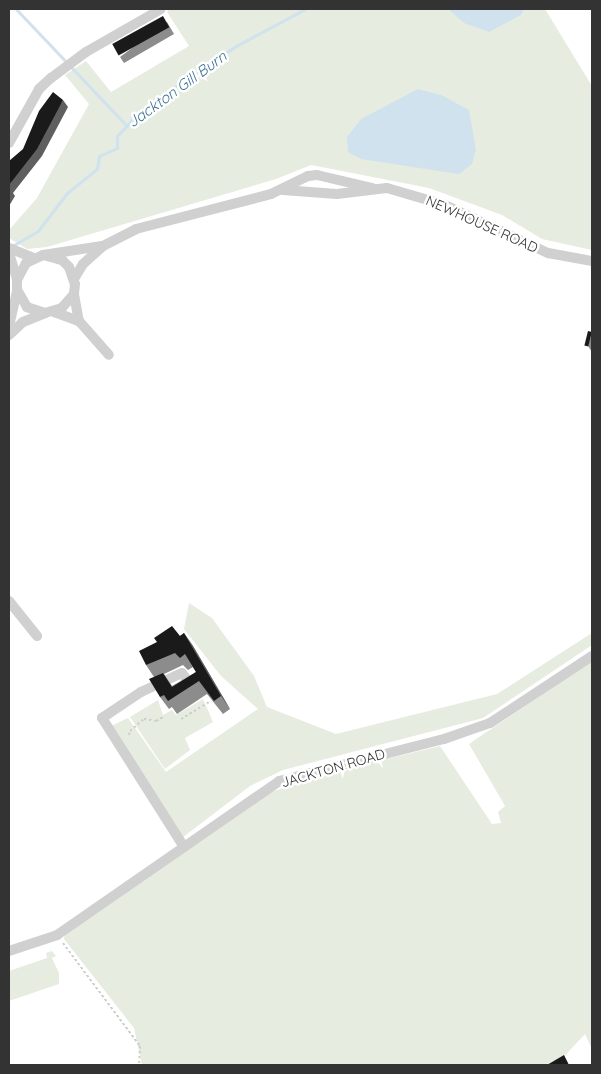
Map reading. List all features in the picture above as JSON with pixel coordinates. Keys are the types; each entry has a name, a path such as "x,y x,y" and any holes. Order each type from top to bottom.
{"street":[{"path":"9,143 40,89 51,78 86,52 160,9"},
{"name":"NEWHOUSE ROAD","path":"74,278 83,264 103,246 136,229 283,190 308,176 318,175 372,188"},
{"name":"NEWHOUSE ROAD","path":"283,190 337,194 372,188 387,188 445,204 548,253 592,261"},
{"name":"NEWHOUSE ROAD","path":"39,257 103,246"},
{"path":"9,248 39,257 62,260 74,278 74,294 79,321 109,355"},
{"path":"9,253 17,285 27,307 79,321"},
{"path":"9,326 20,271 39,257"},
{"path":"9,335 23,322 62,308 74,294"},
{"path":"9,601 37,636"},
{"name":"JACKTON ROAD","path":"9,951 57,935 279,781 444,740 490,723 592,656"},
{"path":"184,847 102,718 141,692 182,673 192,687"}],"path":[{"path":"181,719 211,700"},
{"path":"129,735 130,731 144,719 156,721 165,716"},
{"path":"57,935 140,1046 139,1065"}],"shaded area":[{"path":"169,9 545,9 592,86 592,250 542,239 502,215 429,188 311,165 276,179 47,247 27,249 9,238 9,230 37,198 89,104 65,75 86,61 111,92 189,46 167,12"},
{"path":"189,603 212,618 254,676 267,707 336,734 497,694 592,633 592,645 483,718 283,770 250,786 178,841 109,727 128,718 166,772 258,709 221,676 184,629"},
{"path":"592,661 592,1049 585,1034 556,1065 142,1065 134,1028 64,939 65,933 267,793 374,762 440,746 492,824 501,823 498,812 505,806 469,744"},
{"path":"203,699 213,722 185,738 190,750 165,769 130,717 158,700 163,715 172,710 176,715"},
{"path":"52,951 56,956 52,958 59,973 59,984 9,1001 9,971 47,958 46,953"}],"water":[{"path":"448,9 524,9 521,15 489,32 464,23"},
{"path":"418,89 441,95 469,110 476,150 472,164 459,174 361,159 348,152 347,137 361,119"}],"building":[{"path":"163,16 169,27 119,55 112,44"},
{"path":"53,92 63,100 37,149 9,185 9,161 23,149 39,111"},
{"path":"588,331 592,332 588,347 584,346"},
{"path":"172,626 180,636 184,633 221,696 214,701 199,681 168,701 164,695 160,697 149,679 163,673 172,687 196,672 185,654 180,658 175,653 146,665 139,651 157,642 154,638"},
{"path":"564,1055 569,1065 547,1065"}],"waterway":[{"path":"16,9 127,126"},
{"name":"Jackton Gill Burn","path":"12,246 38,231 67,193 97,169 99,156 117,148 117,136 132,120 146,114 169,91 236,46 305,9"}]}
